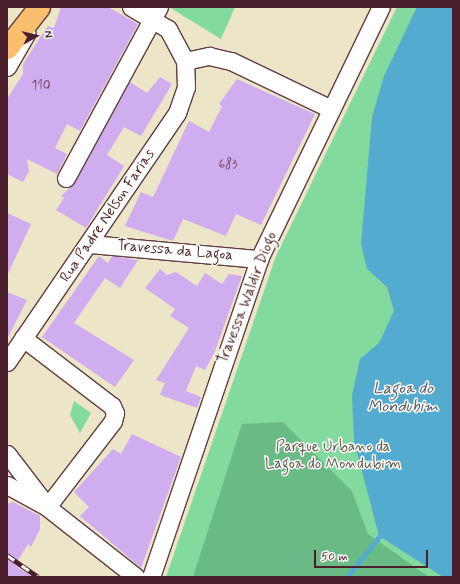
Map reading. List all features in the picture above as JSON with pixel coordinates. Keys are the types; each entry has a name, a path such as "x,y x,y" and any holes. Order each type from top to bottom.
{"main road":[{"path":"7,48 38,10"}],"street":[{"name":"Travessa Waldir Diogo","path":"151,577 259,259 381,7"},
{"path":"7,67 38,10"},
{"path":"66,178 145,10"},
{"name":"Rua Padre Nelson Farias","path":"7,362 90,244 177,113 186,87 185,61 176,38 145,10"},
{"path":"185,61 209,56 231,61 331,109"},
{"name":"Travessa da Lagoa","path":"90,244 259,259"},
{"path":"23,338 112,406 115,413 113,421 47,507"},
{"path":"7,454 47,507"},
{"path":"7,485 47,507 136,577"}],"green space":[{"path":"169,7 235,7 221,39"},
{"name":"Parque Urbano da Lagoa do Mondubim","path":"397,7 453,7 453,577 166,577 276,256"},
{"path":"74,401 91,413 80,433 70,415"},
{"path":"283,422 352,491 368,534 429,577 193,577 242,424"}],"water":[{"name":"Lagoa do Mondubim","path":"417,7 453,7 453,577 443,577 379,536 354,441 352,395 360,359 379,343 394,311 387,287 367,269 361,244 372,117 384,76"}],"building":[{"path":"61,7 108,7 138,24 80,131 67,124 55,148 67,154 57,174 27,159 29,171 23,182 7,174 7,99 23,74 23,64 39,39 48,26 54,28"},
{"path":"160,77 172,84 141,136 124,127 107,155 124,166 86,228 56,210 64,198 61,196 75,183 130,82 147,93"},
{"path":"237,79 315,114 261,225 236,214 226,236 183,219 173,241 125,226 141,192 153,197 189,121 209,132 222,106 219,104"},
{"path":"7,213 31,224 7,276"},
{"path":"99,256 108,263 112,256 138,260 120,288 105,278 74,323 134,360 115,387 42,337"},
{"path":"160,269 167,275 176,272 197,286 205,273 222,284 229,274 242,276 215,351 205,370 196,366 186,391 201,397 197,408 160,395 165,383 156,380 189,328 170,316 175,309 145,288"},
{"path":"7,292 27,300 7,339"},
{"path":"132,434 181,457 141,568 80,516 89,507 74,492 113,449 121,454"},
{"path":"13,502 40,516 40,529 31,547 28,544 15,565 33,577 7,577 7,504"}],"waterway":[{"path":"347,577 382,533"}],"railway":[{"path":"7,555 38,577"}]}
